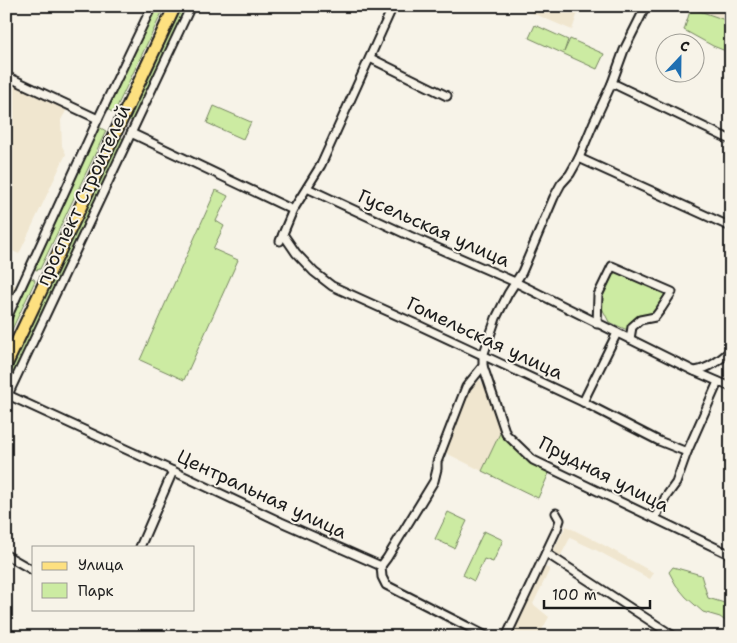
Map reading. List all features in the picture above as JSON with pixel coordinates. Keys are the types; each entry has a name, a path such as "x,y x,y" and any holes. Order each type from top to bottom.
{"main road":[{"name":"проспект Строителей","path":"6,365 175,6"}],"street":[{"name":"проспект Строителей","path":"6,320 152,6"},
{"name":"проспект Строителей","path":"7,397 191,6"},
{"path":"131,133 293,210 321,166 393,6"},
{"name":"Прудная улица","path":"646,7 624,50 612,83 579,158 554,197 522,272 496,318 483,356 483,366 506,434 533,460 731,554"},
{"path":"370,58 447,96"},
{"path":"6,76 98,119"},
{"path":"612,83 731,140"},
{"path":"579,158 731,227"},
{"name":"Гусельская улица","path":"307,188 516,282 597,324 731,387"},
{"name":"Гомельская улица","path":"293,210 282,238 314,272 332,286 583,402 659,441 688,452"},
{"path":"597,324 598,295 612,266 672,292 654,317 640,320 632,327 630,339"},
{"path":"583,402 617,332"},
{"path":"694,371 708,367 731,350"},
{"path":"483,366 466,387 437,462 434,481 388,558 380,566 386,585 488,637"},
{"path":"655,518 665,498 676,483 718,382"},
{"name":"Центральная улица","path":"7,397 380,566"},
{"path":"140,546 173,471"},
{"path":"506,637 558,528 560,520 556,513"},
{"path":"546,553 675,637"},
{"path":"6,555 32,570"}],"shaded area":[{"path":"516,6 580,6 572,30"},
{"path":"670,6 731,6 731,22 691,8 690,12"},
{"path":"6,80 67,109 61,120 62,146 66,154 19,254 6,248"},
{"path":"6,282 17,286 6,310"},
{"path":"480,380 490,396 502,429 482,471 445,451 470,388"},
{"path":"566,526 654,573 650,579 570,538 560,557 552,553"},
{"path":"543,566 550,569 533,604 549,617 538,637 507,637"}],"green space":[{"path":"156,6 165,6 114,113 107,109"},
{"path":"182,6 187,6 132,121 128,119"},
{"path":"691,8 731,22 731,53 704,41 704,32 688,32 684,30"},
{"path":"535,25 568,40 564,52 570,39 604,54 597,69 529,38"},
{"path":"214,106 251,122 243,139 207,123"},
{"path":"99,127 106,131 40,269 36,270 35,267"},
{"path":"119,137 124,139 6,391 6,380"},
{"path":"216,190 228,196 216,221 224,226 213,249 238,260 184,380 140,360"},
{"path":"617,270 665,291 664,297 657,308 632,330 609,322 602,308 601,301 612,273"},
{"path":"31,278 35,281 6,342 6,329"},
{"path":"502,429 550,471 538,498 482,471"},
{"path":"448,512 467,521 454,548 435,539"},
{"path":"484,531 503,540 493,562 484,559 474,581 463,575"},
{"path":"673,567 701,575 708,598 731,605 731,625 720,617 703,612 686,597 676,585 669,572"}]}
